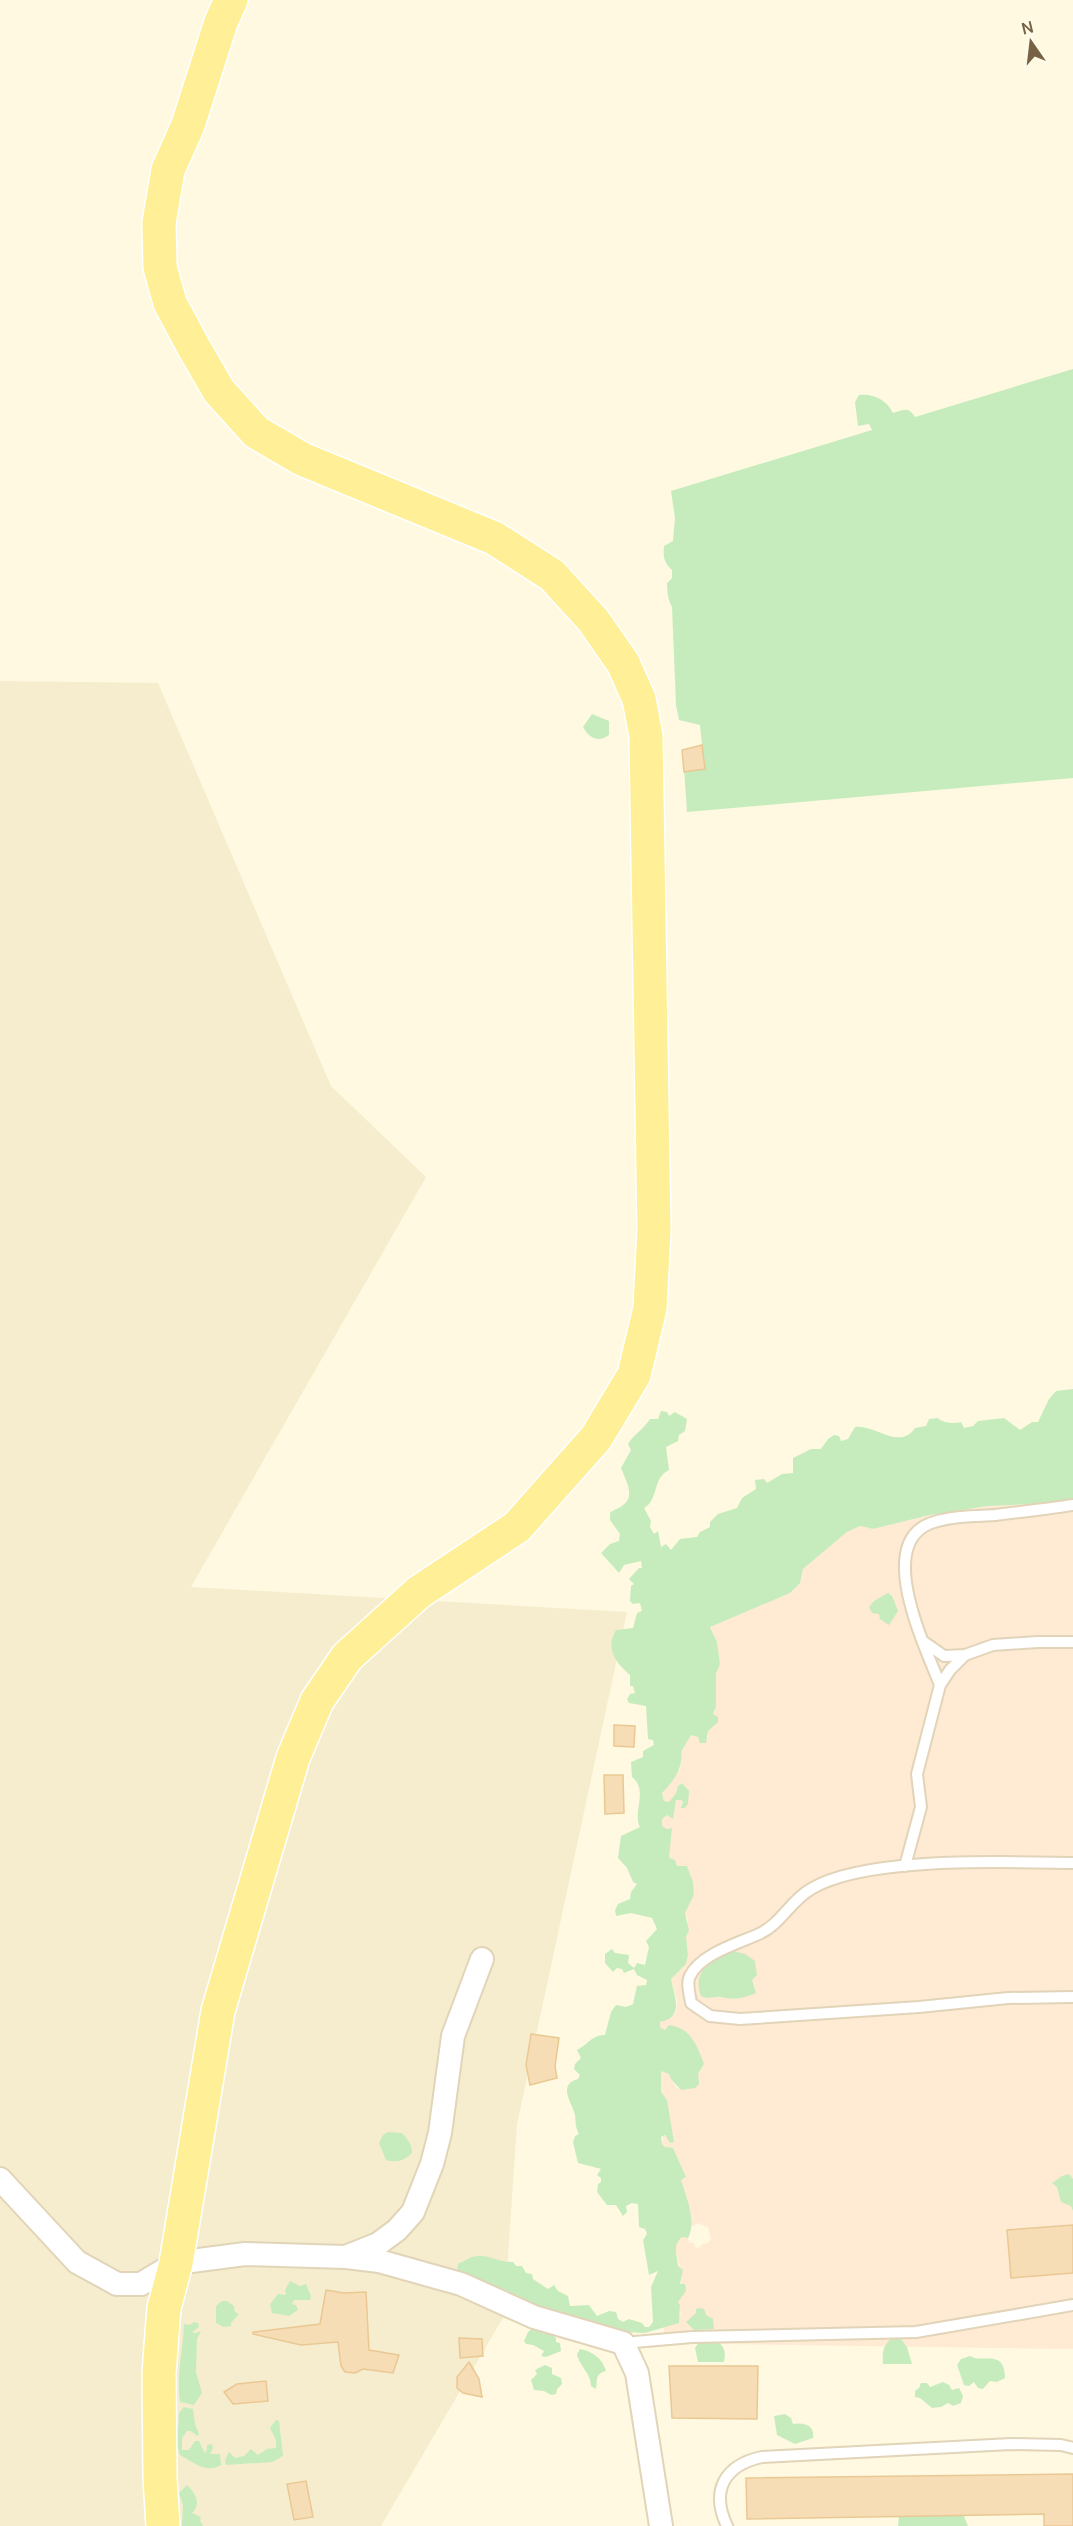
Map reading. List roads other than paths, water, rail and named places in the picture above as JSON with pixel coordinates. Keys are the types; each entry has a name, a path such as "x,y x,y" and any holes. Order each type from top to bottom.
{"main road":[{"path":"163,2526 159,2373 164,2308 176,2263 218,2012 293,1758 317,1701 347,1657 419,1592 517,1527 596,1438 634,1375 650,1308 654,1230 646,736 639,699 623,663 593,620 552,575 494,538 302,459 256,432 219,391 170,303 160,267 159,223 168,170 188,126 221,22 231,0"}],"street":[{"path":"346,2257 378,2244 397,2230 413,2212 432,2164 440,2133 453,2036 482,1959"},
{"path":"0,2179 77,2262 117,2284 141,2284 176,2263 245,2254 346,2257 379,2261 461,2283 534,2317 623,2343 637,2373 661,2526"},
{"path":"397,2230 395,2251 408,2269"}],"lane":[{"path":"940,1685 912,1611 906,1582 908,1542 918,1531 931,1523 961,1517 1073,1505"},
{"path":"923,1642 944,1656 965,1655 993,1645 1073,1642"},
{"path":"905,1866 921,1807 918,1774 940,1685 950,1670 965,1655"},
{"path":"1073,1863 1000,1862 905,1866 837,1878 810,1889 763,1932 705,1959 689,1976 691,2003 710,2016 740,2019 919,2007 1008,1998 1073,1996"},
{"path":"623,2343 692,2337 916,2332 1073,2305"},
{"path":"727,2526 721,2505 721,2490 725,2477 733,2468 746,2460 762,2457 1011,2444 1061,2445 1073,2448"}]}
